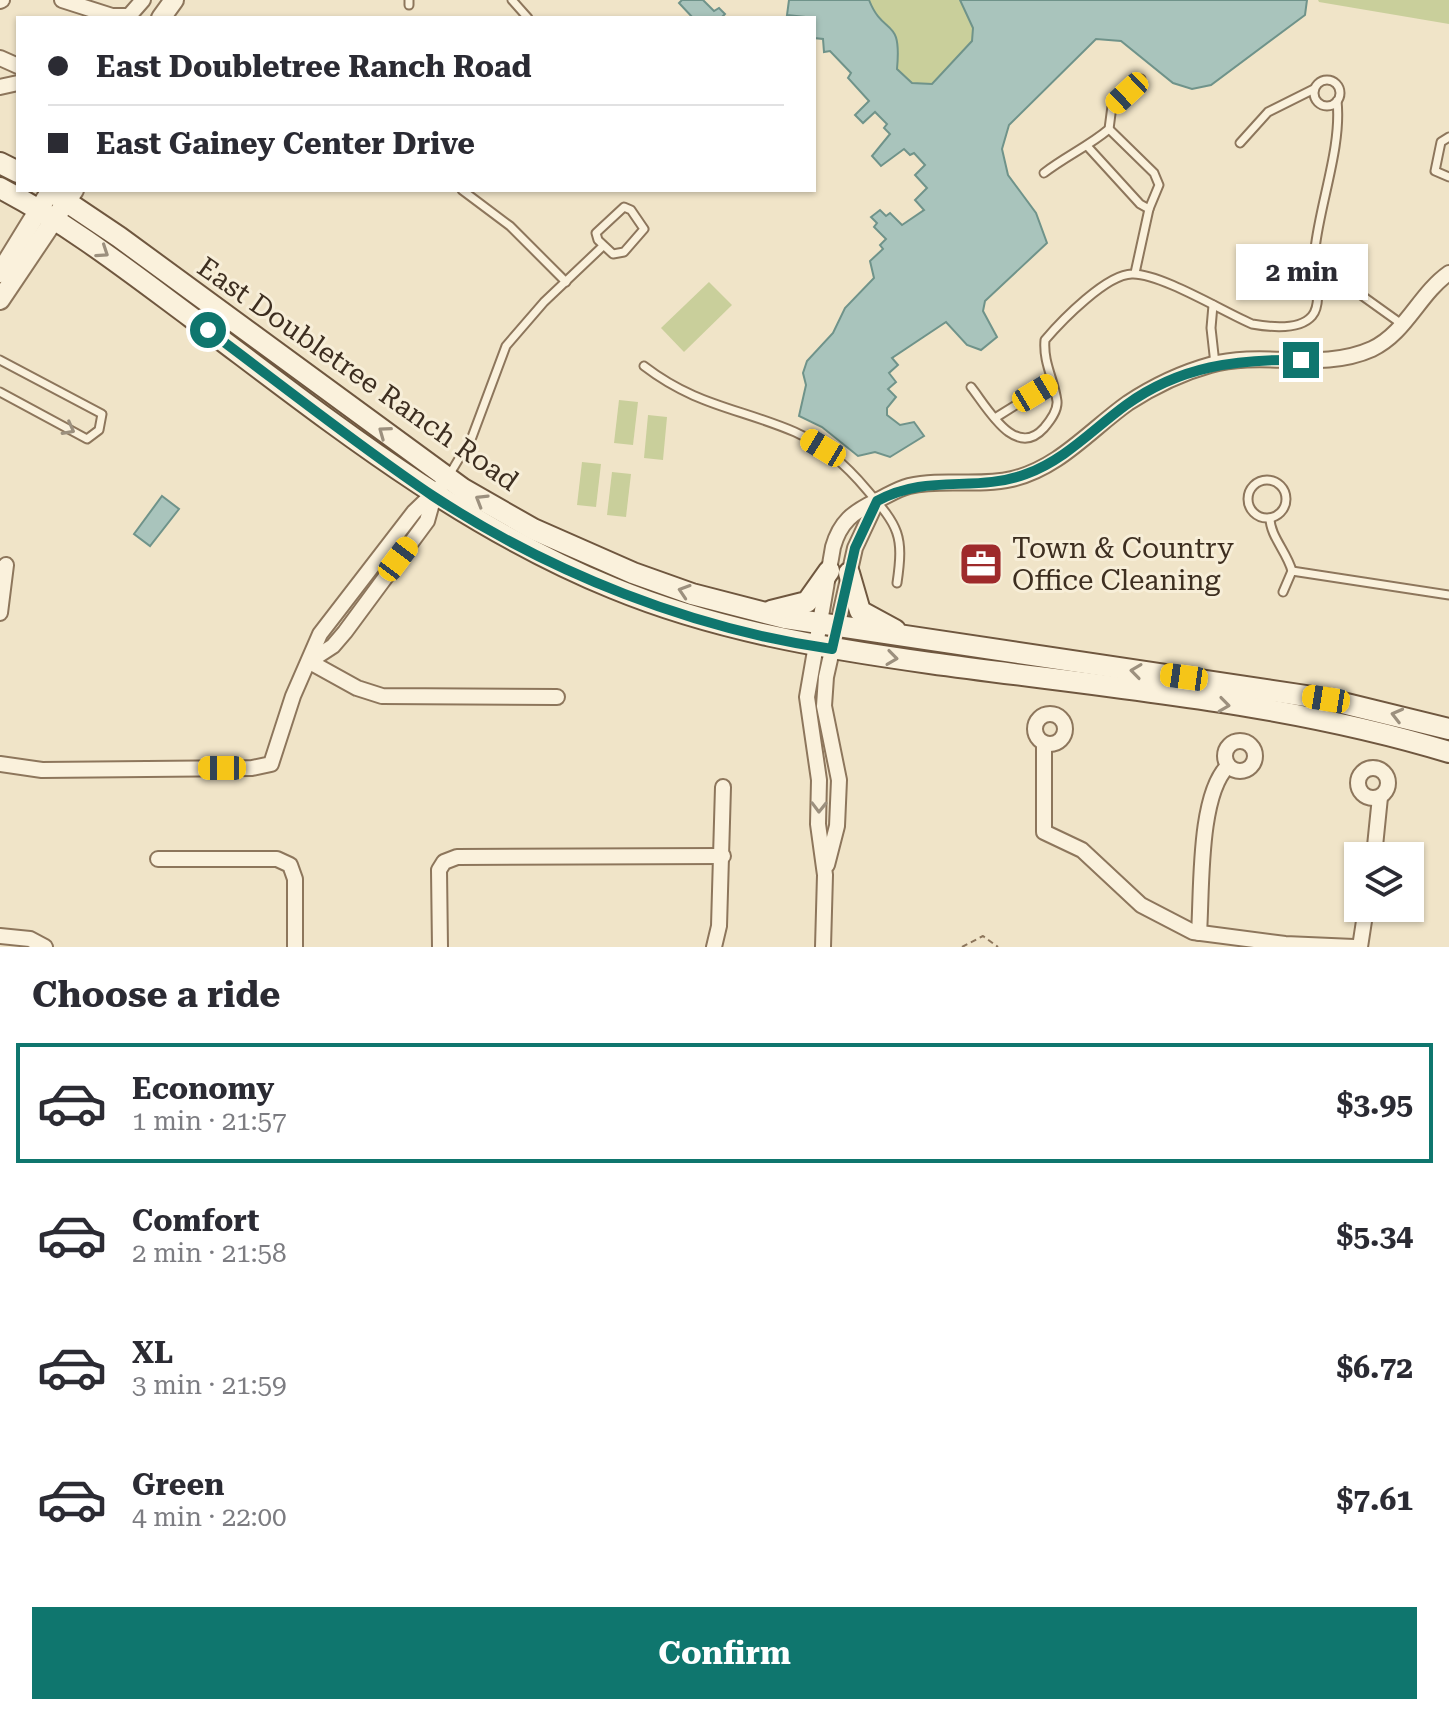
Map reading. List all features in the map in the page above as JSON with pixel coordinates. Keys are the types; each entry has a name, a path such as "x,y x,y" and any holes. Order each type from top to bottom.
{"main road":[{"name":"East Doubletree Ranch Road","path":"0,188 111,257 434,496 524,548 614,589 705,620 824,648 1266,711 1380,732 1449,752"},
{"name":"East Doubletree Ranch Road","path":"59,192 447,478 516,520 620,568 692,594 829,626 1345,702 1449,729"},
{"path":"759,612 807,602 839,572 860,611 913,638"}],"street":[{"path":"62,0 112,16 129,16 143,0"},
{"path":"0,300 59,192"},
{"path":"0,273 46,214"},
{"path":"823,947 825,875 818,824 818,764 807,697 829,626 839,572 841,526 862,507 911,486 991,482 1028,473 1068,451 1154,387 1215,364 1241,360 1344,358 1377,347 1403,325 1433,285 1449,273"},
{"path":"0,764 42,770 252,768 271,764 293,696 320,634 414,512 434,496 447,478"},
{"path":"310,662 333,646 353,621 427,521 434,496"},
{"path":"839,572 855,548 877,501"},
{"path":"0,613 6,565"},
{"path":"338,608 353,621"},
{"path":"824,648 824,706 838,763 837,826 825,875"},
{"path":"310,662 357,688 382,696 557,697"},
{"path":"811,727 828,723"},
{"path":"1044,743 1044,832 1082,850 1141,905 1199,933 1285,944 1357,947 1363,922"},
{"path":"818,764 838,763"},
{"path":"1199,933 1210,808 1215,783 1228,766"},
{"path":"714,947 719,926 723,856 723,787"},
{"path":"1375,842 1380,797"},
{"path":"440,947 439,870 444,862 457,857 723,856"},
{"path":"158,859 277,859 290,865 295,879 295,947"},
{"path":"0,936 30,939 45,947"}],"lane":[{"path":"512,0 526,16"},
{"path":"1044,173 1078,147 1088,147 1109,129 1112,106 1141,79"},
{"path":"971,387 1008,433 1017,438 1041,432 1053,417 1057,403 1044,354 1045,340 1110,280 1135,273 1252,324 1271,328 1305,321 1313,315 1317,300 1315,251 1339,89 1333,81 1320,82 1314,89 1268,112 1240,143"},
{"path":"1314,89 1314,97 1320,104 1330,105 1337,101"},
{"path":"1109,129 1154,173 1158,193 1149,209 1135,273"},
{"path":"1449,137 1441,142 1435,171 1449,177"},
{"path":"1088,147 1140,204 1149,209"},
{"path":"466,192 500,217 566,282"},
{"path":"621,208 631,210 643,223 643,232 624,252 613,254 603,246 596,236 598,230 621,208"},
{"path":"447,478 472,437 506,346 603,246"},
{"path":"1342,266 1343,282 1403,325"},
{"path":"1213,305 1211,328 1215,364"},
{"path":"0,360 102,414 99,430 87,439 0,392"},
{"path":"644,366 692,397 809,439 844,465 877,501 901,538 897,583"},
{"path":"995,418 1051,383"},
{"path":"1267,481 1279,485 1285,495 1281,512 1270,518 1253,512 1248,501 1251,489 1267,481"},
{"path":"1270,518 1270,527 1288,556 1292,571 1283,592"},
{"path":"371,566 384,579"},
{"path":"1292,571 1449,595"},
{"path":"1266,711 1269,690"}],"path":[{"path":"962,947 983,936 998,947"}],"green space":[{"path":"869,0 960,0 973,28 972,41 932,84 912,83 896,69 898,52 895,34"},
{"path":"1449,0 1449,24 1319,2"},
{"path":"709,282 732,305 684,352 661,328"},
{"path":"619,400 638,402 633,445 614,443"},
{"path":"648,415 667,417 663,460 644,458"},
{"path":"582,462 601,464 596,507 577,505"},
{"path":"612,472 631,474 626,517 607,515"}],"water":[{"path":"682,0 703,0 714,11 719,8 725,14 691,16 679,3"},
{"path":"789,0 869,0 880,19 894,33 898,52 897,69 912,83 932,84 972,41 973,28 960,0 1307,0 1305,15 1211,85 1192,89 1173,83 1121,41 1096,39 1009,125 1002,149 1008,175 1036,213 1047,243 985,301 983,311 997,337 981,350 967,345 946,322 892,358 898,365 889,373 896,382 888,389 896,397 887,408 887,415 900,425 914,422 924,436 890,457 875,452 858,456 822,427 799,416 806,385 803,373 807,361 833,333 845,308 874,278 870,261 883,249 880,245 886,239 874,227 877,223 871,217 880,210 886,216 890,213 902,225 924,210 915,200 927,188 915,175 925,165 914,153 910,155 904,149 881,166 872,156 890,134 884,128 887,124 875,112 863,123 855,115 869,101 848,78 851,73 830,51 824,52 823,39 816,38 816,16 787,15"},
{"path":"162,496 179,509 150,546 134,534"}],"place":[{"name":"Town & Country Office Cleaning","path":"981,564"}],"route":[{"path":"208,330 434,496 535,553 641,600 771,637 832,649 855,548 877,501 900,489 927,483 991,482 1028,473 1051,463 1154,387 1184,373 1241,360 1301,360"}]}
